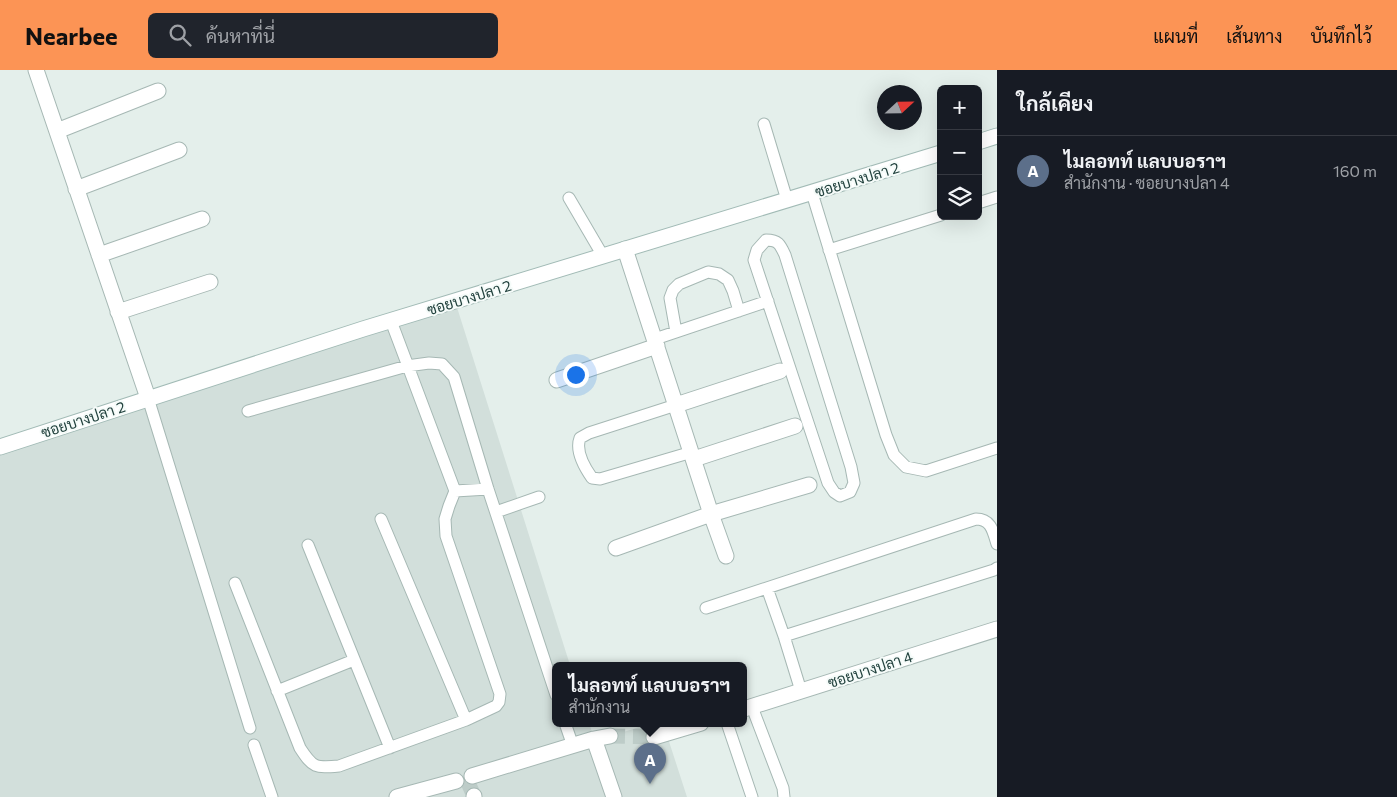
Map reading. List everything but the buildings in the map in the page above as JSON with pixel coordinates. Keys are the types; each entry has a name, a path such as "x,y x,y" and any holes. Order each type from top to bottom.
{"street":[{"path":"36,70 148,398"},
{"path":"56,131 158,91"},
{"path":"982,141 997,136"},
{"path":"76,189 179,150"},
{"name":"ซอยบางปลา 2","path":"0,446 391,321 937,154"},
{"path":"98,255 202,219"},
{"path":"625,250 726,556"},
{"path":"118,312 210,282"},
{"path":"557,380 656,343"},
{"path":"676,405 780,371"},
{"path":"693,455 795,426"},
{"path":"616,548 711,514 809,485"},
{"name":"ซอยบางปลา 4","path":"748,708 997,629"},
{"path":"654,737 688,727"},
{"path":"472,776 594,739 610,736"},
{"path":"594,739 614,797"},
{"path":"397,797 456,781"}],"lane":[{"path":"764,124 787,200"},
{"path":"812,192 886,435 894,455 906,467 926,472 997,448"},
{"path":"982,202 997,197"},
{"path":"569,198 603,256"},
{"path":"830,250 937,216"},
{"path":"766,240 774,240 780,245 785,255 851,467 854,483 850,492 840,496 834,492 828,483 768,301 754,260 757,250 766,240"},
{"path":"676,332 670,298 672,290 679,284 708,272 719,274 728,280 734,291 739,311"},
{"path":"656,343 676,332 768,301"},
{"path":"235,583 300,748 309,762 320,768 339,766 466,720 496,706 499,702 500,694 446,536 445,519 455,492 391,321"},
{"path":"248,411 408,366 428,363 442,364 454,377 488,489 552,683"},
{"path":"148,398 250,728"},
{"path":"676,405 589,433 580,438 577,445 586,470 592,478 600,479 693,455"},
{"path":"455,492 488,489"},
{"path":"496,512 539,496"},
{"path":"382,519 466,720"},
{"path":"706,608 976,519 983,519 990,523 997,544"},
{"path":"308,545 390,748"},
{"path":"784,636 997,568"},
{"path":"767,588 801,691"},
{"path":"278,691 354,660"},
{"path":"748,708 783,788 784,797"},
{"path":"567,727 573,746"},
{"path":"728,727 752,797"},
{"path":"254,745 272,797"}],"shaded area":[{"path":"455,301 569,662 552,662 552,727 590,727 595,741 639,727 664,727 687,797 0,797 0,445"}],"tunnel":[{"path":"610,736 654,737"},
{"path":"466,778 474,796"}],"place":[{"name":"ไมลอทท์ แลบบอราฯ","path":"650,784"}]}
